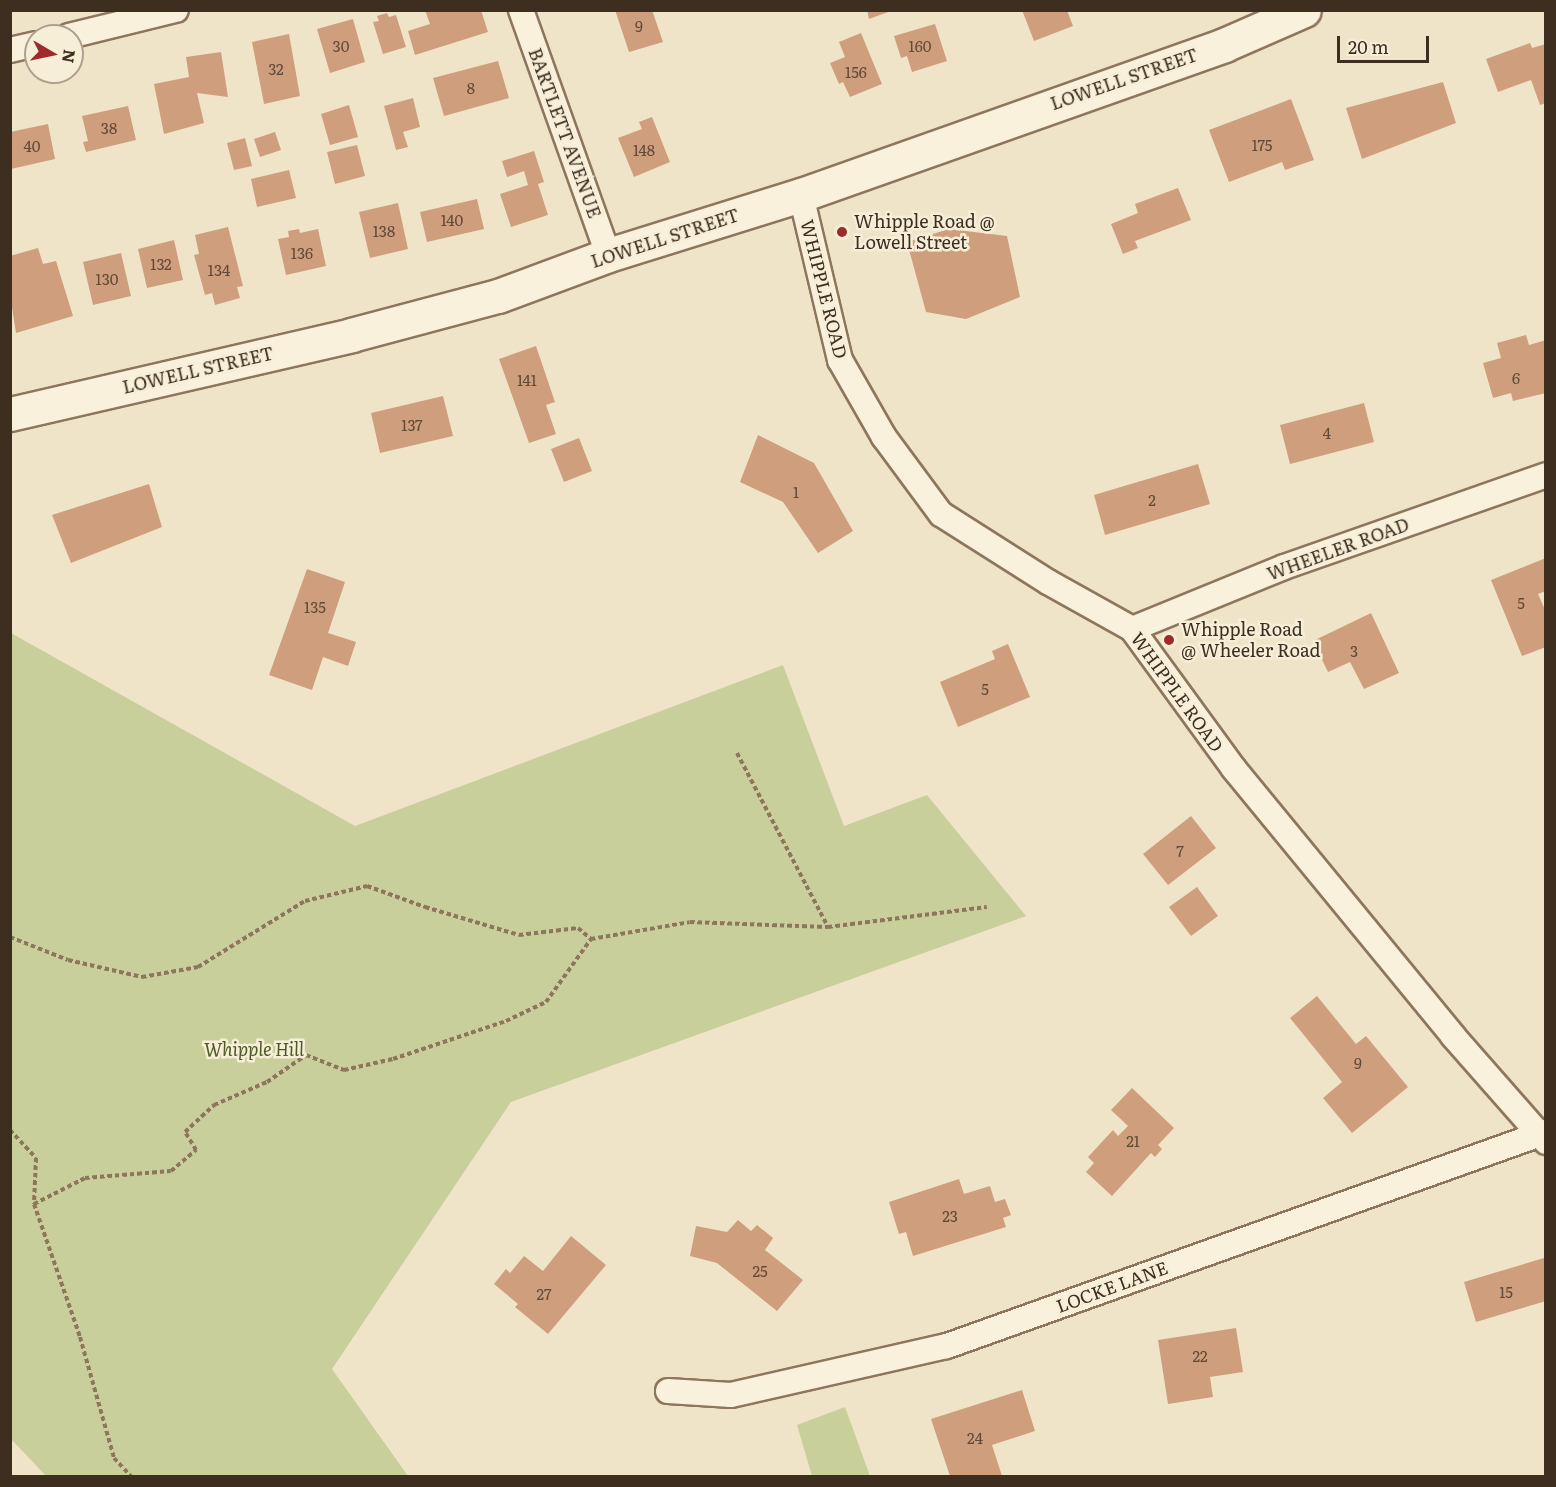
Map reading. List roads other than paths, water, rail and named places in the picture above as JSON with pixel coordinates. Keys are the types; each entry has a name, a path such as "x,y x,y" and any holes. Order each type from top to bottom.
{"main road":[{"name":"LOWELL STREET","path":"10,414 385,326 498,296 608,255 801,195 1224,45 1304,10"}],"street":[{"path":"84,32 176,10"},
{"name":"BARTLETT AVENUE","path":"521,10 608,255"},
{"name":"WHIPPLE ROAD","path":"801,195 840,360 884,437 940,514 1048,582 1132,630 1234,769 1453,1036 1543,1136"},
{"name":"WHEELER ROAD","path":"1132,630 1284,567 1545,475"},
{"name":"LOCKE LANE","path":"668,1391 731,1395 947,1346 1543,1136"}],"place":[{"name":"Whipple Road @ Lowell Street","path":"842,232"},
{"name":"Whipple Road @ Wheeler Road","path":"1169,640"}],"park label":[{"name":"Whipple Hill","path":"254,1049"}]}
